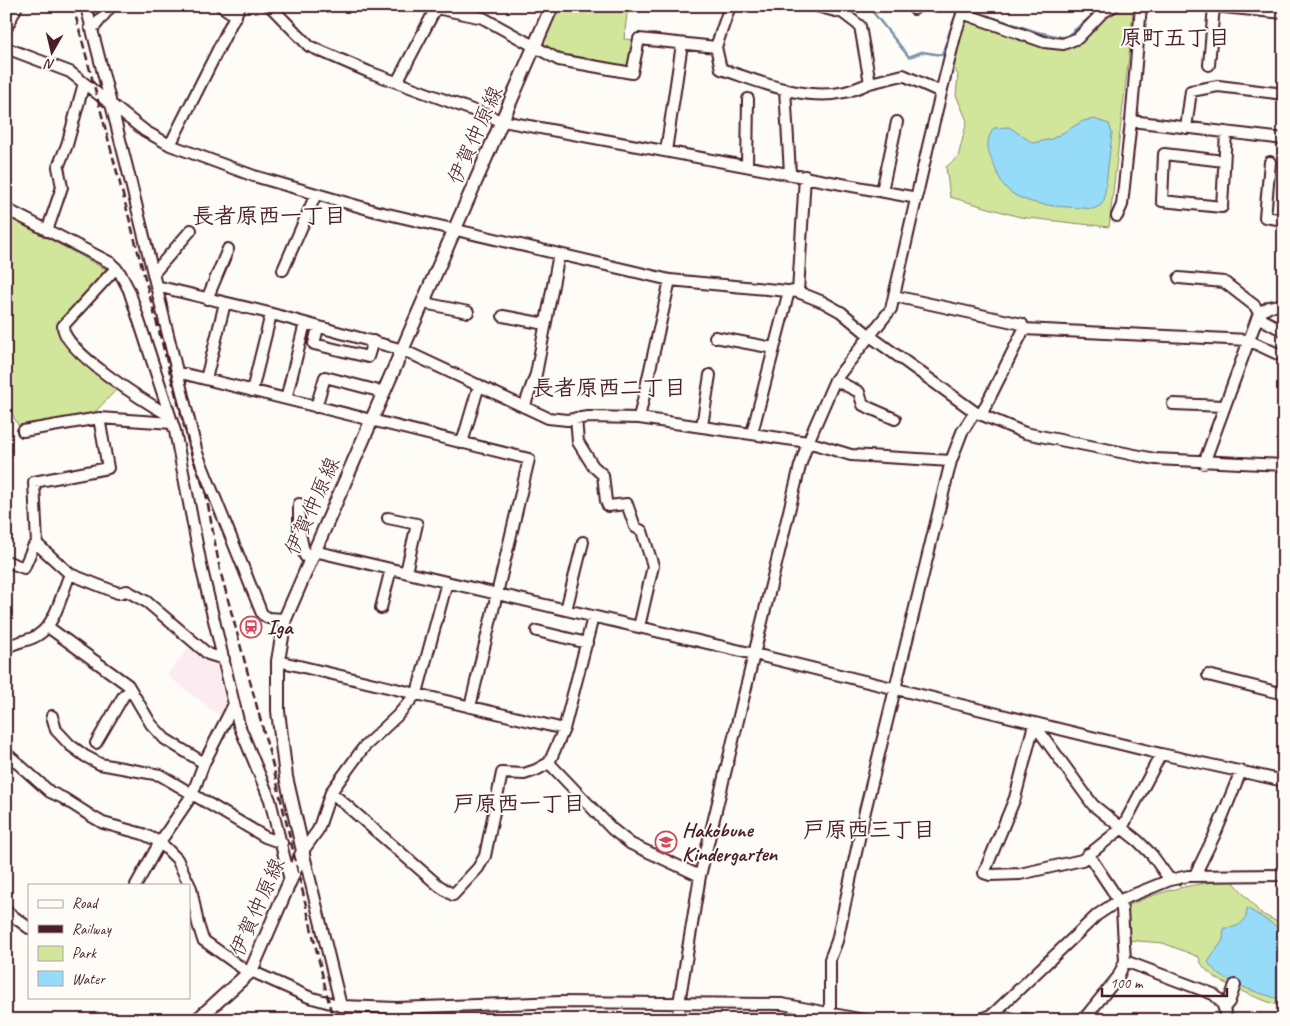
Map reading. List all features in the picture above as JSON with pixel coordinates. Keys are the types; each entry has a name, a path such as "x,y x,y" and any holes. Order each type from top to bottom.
{"main road":[{"name":"伊賀仲原線","path":"198,1020 250,972 303,851 286,778 278,711 278,661 286,619 312,555 424,303 552,6"}],"street":[{"path":"6,29 17,6"},
{"path":"86,6 196,453 262,614 268,618 286,619"},
{"path":"90,27 96,25 111,6"},
{"path":"170,145 238,11 221,6"},
{"path":"270,6 309,46 397,82 502,121 917,198"},
{"path":"730,6 716,47 721,69 785,89 815,95 844,92 903,75 941,92"},
{"path":"816,6 843,13 860,26 870,83"},
{"path":"679,1020 679,1003 700,876 808,442 835,380 886,318 894,296 941,92 964,9 1053,44 1063,44 1078,38 1100,10 1114,6"},
{"path":"1117,216 1122,205 1141,6"},
{"path":"1210,65 1213,6 1284,13"},
{"path":"397,82 431,7 483,18 558,60 632,73 639,39 716,47"},
{"path":"666,151 682,44"},
{"path":"6,48 70,72 145,131 170,145 254,176 375,211 456,228 670,280 794,292 823,302 842,312 870,336 978,414 1025,433 1052,440 1155,459 1204,463 1258,462 1284,465"},
{"path":"47,230 62,187 58,167 67,145 84,83"},
{"path":"1186,128 1191,91 1218,86 1284,94"},
{"path":"785,89 790,173"},
{"path":"747,166 748,99"},
{"path":"882,191 897,122"},
{"path":"1130,122 1284,139"},
{"path":"1224,161 1164,154 1162,202 1222,207 1226,132"},
{"path":"1270,162 1265,217 1284,220"},
{"path":"752,433 773,348 794,292 805,176"},
{"path":"283,270 316,194"},
{"path":"6,209 110,263 116,268 129,290 172,420 188,492 202,570 234,704 245,742 270,800 290,873 290,883"},
{"path":"153,274 191,230"},
{"path":"207,298 228,249"},
{"path":"524,407 536,374 559,254"},
{"path":"116,268 63,326 63,331 66,338 94,365 172,420"},
{"path":"1179,278 1224,282 1254,306 1263,320 1284,331"},
{"path":"639,418 670,280"},
{"path":"156,286 271,314 403,350 548,418 639,418 808,442 851,455 951,462"},
{"path":"894,296 1022,324 1024,329"},
{"path":"206,379 225,303"},
{"path":"424,303 468,312"},
{"path":"1204,463 1259,313 1269,307 1284,304"},
{"path":"252,391 271,314"},
{"path":"503,316 545,324"},
{"path":"286,399 305,323"},
{"path":"318,327 314,344 368,357 373,342"},
{"path":"1024,329 1248,340 1284,357"},
{"path":"830,1013 830,959 836,941 865,811 951,462 962,432 978,414 1024,329"},
{"path":"715,337 773,348"},
{"path":"177,372 529,459 470,708"},
{"path":"702,426 710,375"},
{"path":"316,407 325,377 375,390 383,395"},
{"path":"835,380 859,392 863,405 895,419"},
{"path":"462,443 479,385"},
{"path":"1173,404 1224,406"},
{"path":"23,431 99,418 172,420"},
{"path":"99,418 108,468 34,482 37,544 70,574 118,593 127,591 147,602 208,654 224,659"},
{"path":"576,418 578,442 593,466 604,474 608,506 627,504 635,528 642,531 653,561 639,627"},
{"path":"299,504 299,529 305,556 312,555 406,572 754,654 1034,724 1284,781"},
{"path":"388,518 417,524 406,572"},
{"path":"566,610 582,542"},
{"path":"6,561 24,568 33,547 37,544"},
{"path":"381,608 391,569"},
{"path":"6,648 21,640 37,636 48,627 70,574"},
{"path":"341,1006 303,851 318,830 331,792 364,747 397,716 417,693 447,582"},
{"path":"331,792 438,886 452,895 478,868 485,856 502,772 524,774 536,770 549,762 564,729 593,616"},
{"path":"48,627 128,685 151,724 165,739 204,763"},
{"path":"537,630 587,643"},
{"path":"278,661 564,729"},
{"path":"1208,675 1284,694"},
{"path":"96,743 124,696 131,691"},
{"path":"137,884 160,842 192,795 204,763 234,704"},
{"path":"52,716 56,730 70,745 85,756 100,764 160,775 265,837 282,843"},
{"path":"1034,724 1093,804 1152,855 1170,880"},
{"path":"1034,724 1015,798 984,873 990,875 1020,874 1082,860 1122,828 1161,754"},
{"path":"6,753 50,792 63,798 102,823 143,834 160,842 177,859 189,884"},
{"path":"549,762 612,829 631,844 700,876"},
{"path":"1195,875 1216,832 1241,771"},
{"path":"1072,1020 1083,1019 1088,1014 1118,977 1125,961 1122,909 1088,854"},
{"path":"979,1020 993,1014 1097,915 1118,901 1170,880 1195,875 1284,875"},
{"path":"190,886 203,940 250,972 309,997 341,1006 397,1008 560,1002 782,1004 864,1020"},
{"path":"6,911 28,927"},
{"path":"1125,961 1207,991 1220,1000 1224,1008 1224,1020"},
{"path":"1224,1008 1229,1002 1235,985"},
{"path":"993,1014 1014,1019 1032,1020"},
{"path":"1088,1014 1101,1020"}],"shaded area":[{"path":"193,643 218,668 229,723 167,675"}],"green space":[{"path":"559,6 628,6 624,39 636,40 630,68 572,60 551,52 542,45"},
{"path":"1125,6 1133,8 1131,38 1109,227 1020,217 950,197 946,167 958,157 967,121 956,95 958,75 952,65 966,18 1064,48 1104,16"},
{"path":"6,216 109,271 65,319 64,338 117,389 91,416 18,425 6,403"},
{"path":"1232,880 1260,913 1284,925 1284,1008 1222,981 1203,966 1199,957 1163,943 1127,940 1126,908 1129,905 1179,888"}],"water":[{"path":"1094,119 1109,124 1112,133 1104,201 1100,206 1093,209 1037,203 1016,196 1003,185 988,150 989,137 994,128 1009,127 1033,143 1052,139 1083,121"},
{"path":"1247,908 1284,931 1284,1001 1242,987 1222,977 1208,962 1223,940 1224,928 1241,924 1247,913"}],"waterway":[{"path":"868,6 909,57 922,52 942,55 958,8 961,8"},
{"path":"1280,6 1284,7"},
{"path":"967,9 1037,32 1065,38 1099,10"}],"railway":[{"path":"73,6 192,456 206,494 220,570 274,770 333,1020"}],"place":[{"name":"Iga","path":"251,627"},
{"name":"Hakobune Kindergarten","path":"666,842"}],"district":[{"name":"原町五丁目","path":"1175,37"},
{"name":"長者原西一丁目","path":"269,215"},
{"name":"長者原西二丁目","path":"609,387"},
{"name":"戸原西一丁目","path":"519,803"},
{"name":"戸原西三丁目","path":"869,829"}]}
